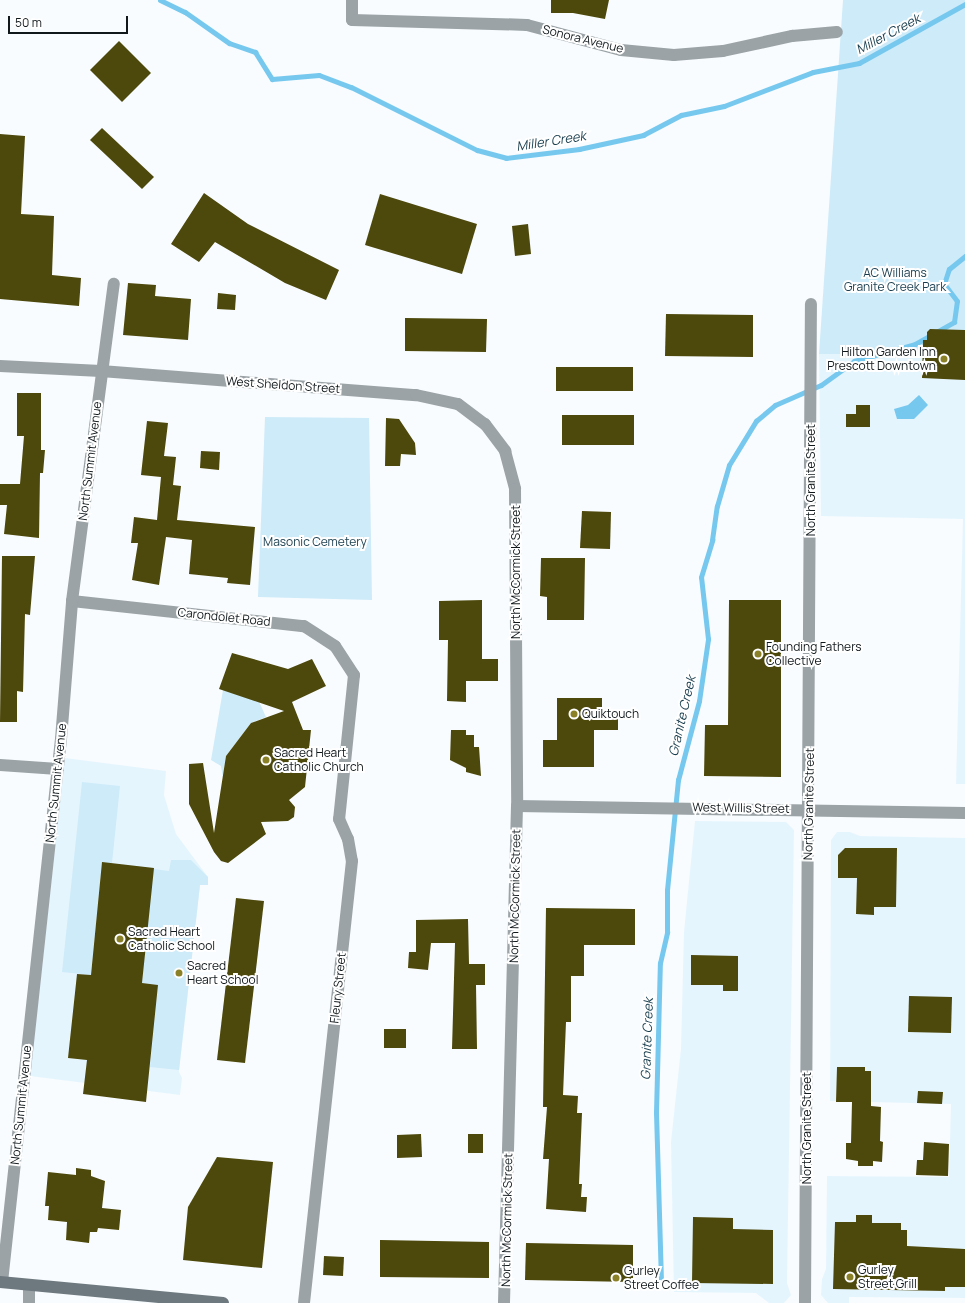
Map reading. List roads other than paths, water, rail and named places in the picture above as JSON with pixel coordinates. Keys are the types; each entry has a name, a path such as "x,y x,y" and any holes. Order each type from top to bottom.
{"main road":[{"path":"1,1282 223,1303"}],"street":[{"name":"Sonora Avenue","path":"352,0 352,20 527,25 621,50 674,54 723,51 792,36 837,32"},
{"name":"North Summit Avenue","path":"1,1282 58,769 72,601 101,371 114,284"},
{"name":"North Granite Street","path":"805,1303 811,304"},
{"name":"West Sheldon Street","path":"0,366 101,371 416,395 458,404 485,424 505,451 515,489"},
{"name":"North McCormick Street","path":"504,1303 517,806 515,489"},
{"name":"Carondolet Road","path":"72,601 304,626 335,646 354,675"},
{"name":"Fleury Street","path":"304,1303 352,861 348,839 339,819 354,675"},
{"path":"0,765 58,769"},
{"name":"West Willis Street","path":"517,806 809,809 965,813"},
{"path":"29,1285 29,1303"}],"water":[{"path":"919,395 928,405 914,419 897,419 894,409 908,405"}],"waterway":[{"name":"Miller Creek","path":"160,0 185,12 229,43 255,52 272,79 319,75 351,87 477,150 506,158 579,149 643,135 681,115 724,106 813,72 859,63 965,4"},
{"name":"Granite Creek","path":"661,1281 656,1112 660,963 667,932 667,890 678,780 699,701 708,639 701,577 712,540 717,506 729,465 756,421 775,405 821,385 854,361 915,344 954,322 957,301 944,284 949,269 965,256"}],"place":[{"name":"Hilton Garden Inn Prescott Downtown","path":"944,359"},
{"name":"Founding Fathers Collective","path":"758,654"},
{"name":"Quiktouch","path":"574,714"},
{"name":"Sacred Heart Catholic Church","path":"266,760"},
{"name":"Sacred Heart Catholic School","path":"120,939"},
{"name":"Sacred Heart School","path":"179,973"},
{"name":"Gurley Street Grill","path":"850,1277"},
{"name":"Gurley Street Coffee","path":"616,1278"}],"park label":[{"name":"AC Williams Granite Creek Park","path":"895,280"},
{"name":"Masonic Cemetery","path":"315,542"}]}
